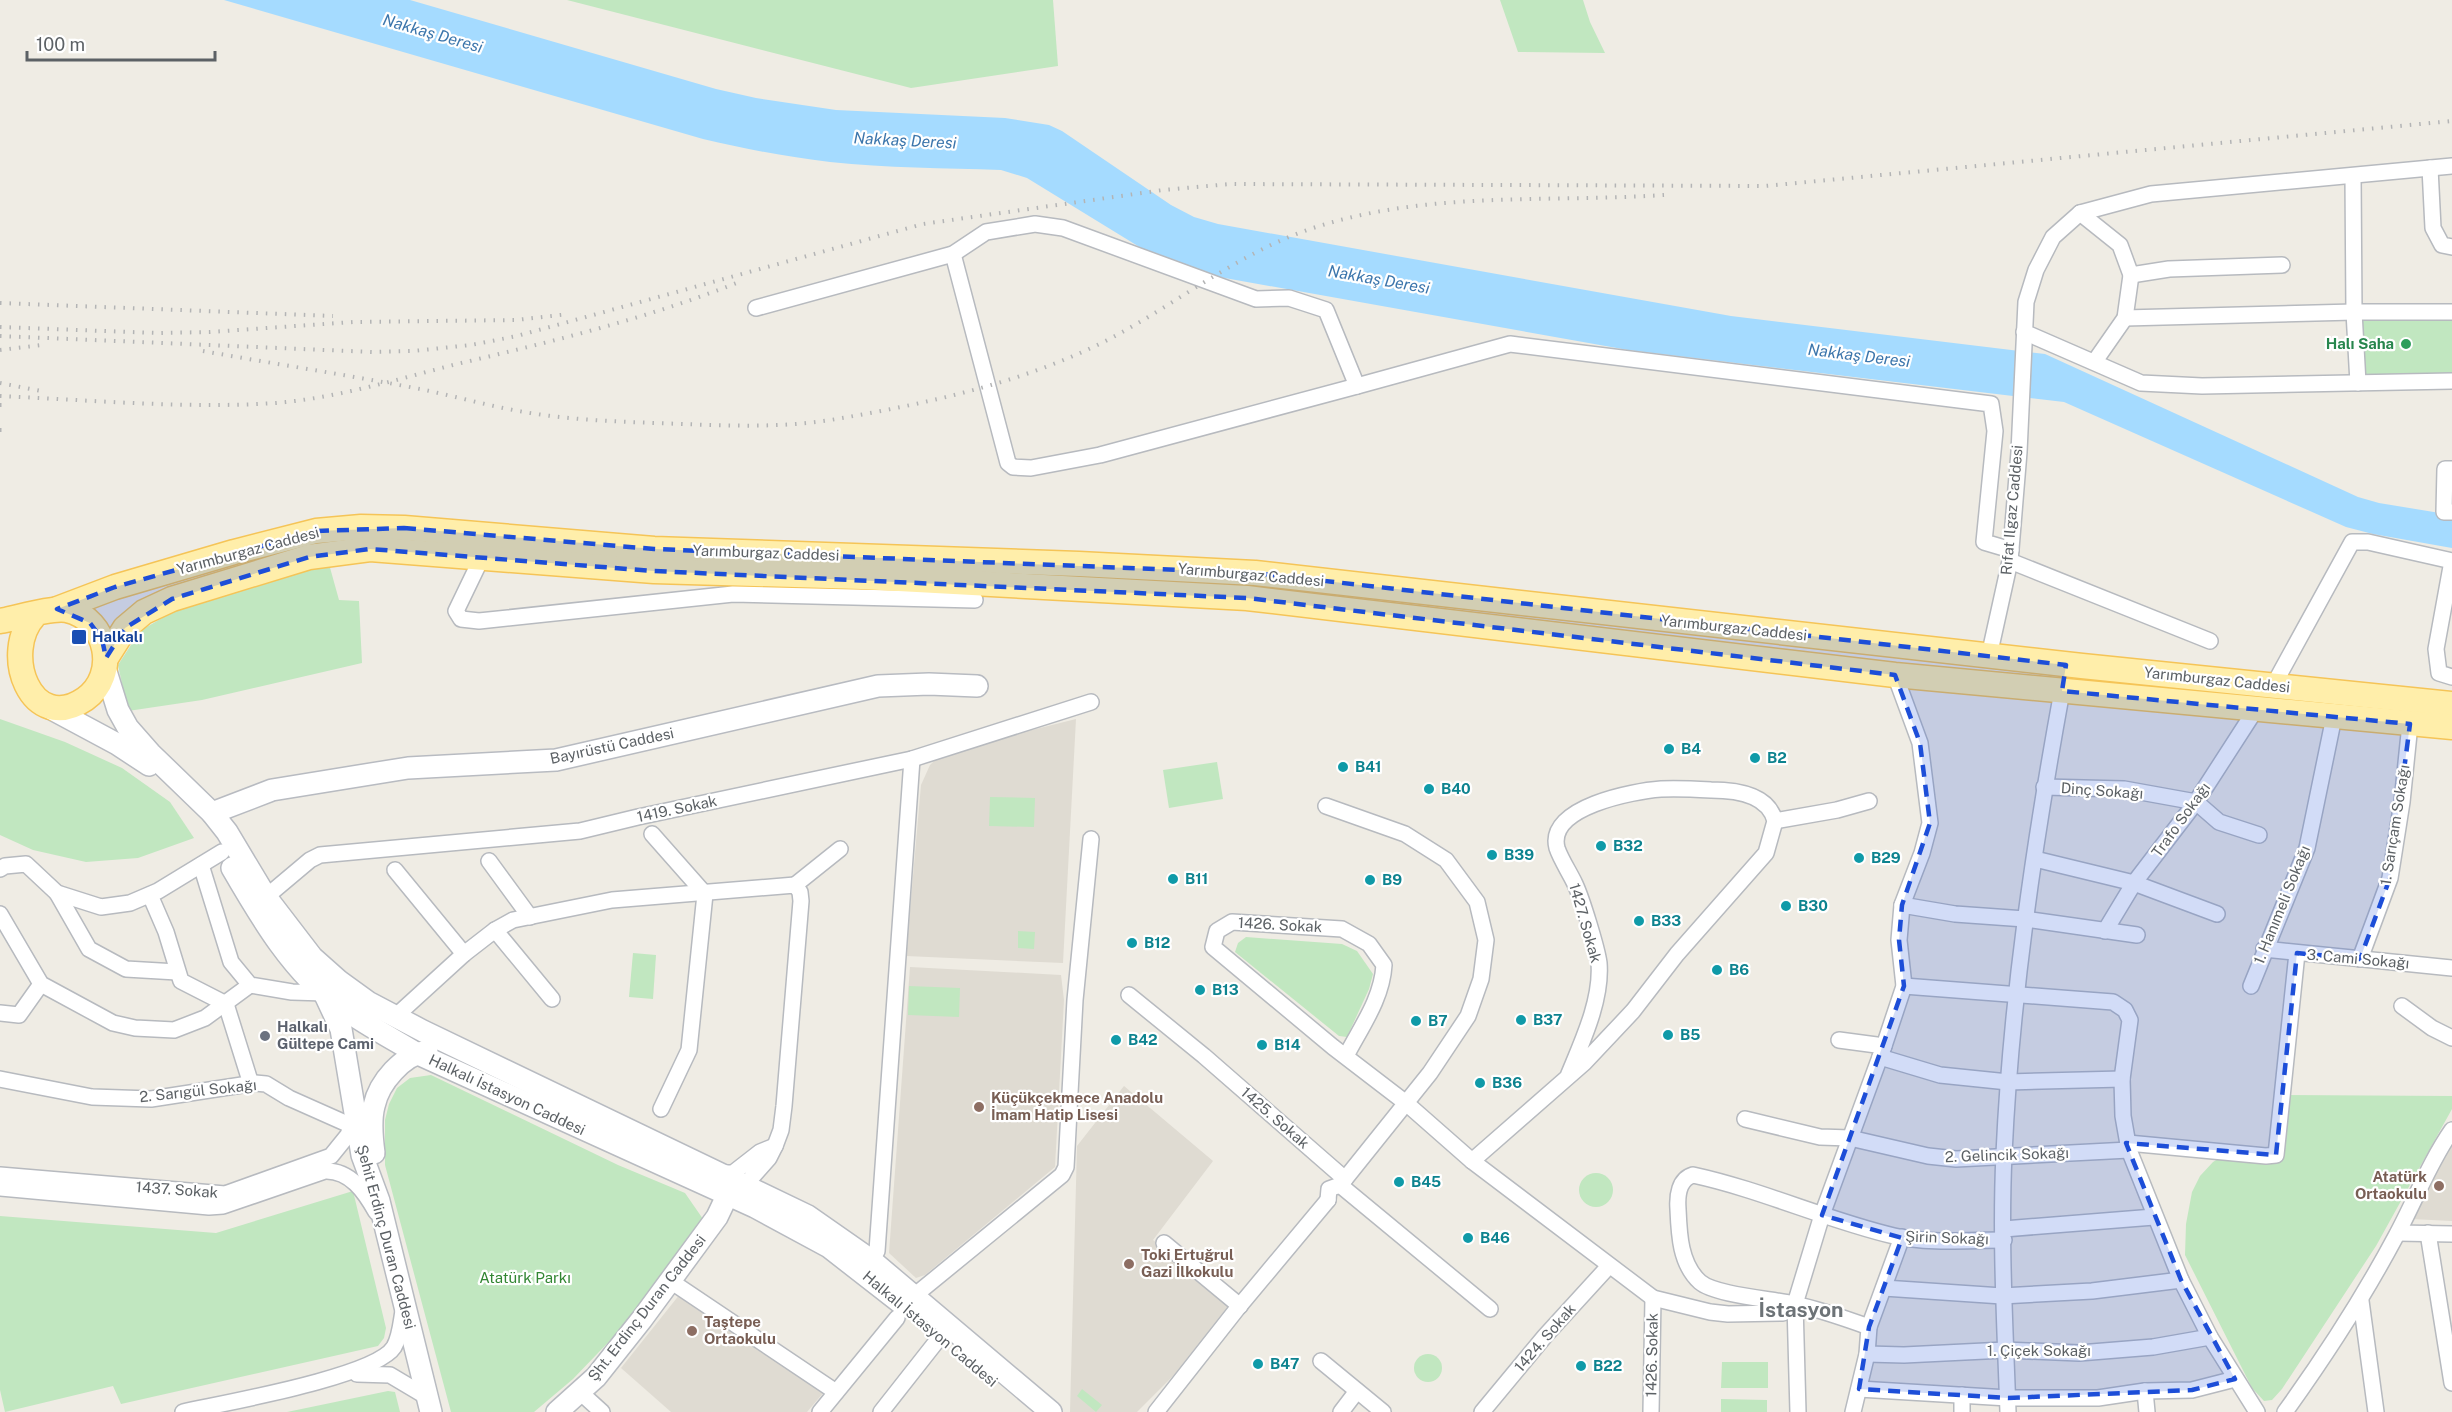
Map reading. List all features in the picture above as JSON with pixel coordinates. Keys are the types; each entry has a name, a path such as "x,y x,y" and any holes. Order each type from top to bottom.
{"main road":[{"name":"Yarımburgaz Caddesi","path":"46,612 115,587 234,552 316,531 361,527 654,571 862,577 1247,598 1895,675 2452,728"},
{"name":"Yarımburgaz Caddesi","path":"105,663 125,628 144,612 162,603 309,557 370,549 483,546 654,549 1078,564 1255,573 1989,656 2452,704"},
{"path":"42,704 21,691 15,684 8,658 21,625 46,612"},
{"path":"0,621 46,612 74,612 90,623 102,639 105,663 98,685 85,699 67,706 6,698"},
{"name":"Halkalı İstasyon Caddesi","path":"105,663 118,710 132,734 212,813 266,897 312,957 361,996 423,1031 716,1172"},
{"path":"2062,692 2066,664"},
{"name":"Bayırüstü Caddesi","path":"212,813 272,790 408,768 556,760 878,686 929,684 978,686"},
{"name":"Halkalı İstasyon Caddesi","path":"42,704 117,744 164,777 197,811 274,935 309,979 348,1012 416,1053 736,1190 808,1216 872,1260 906,1307 1029,1412"},
{"name":"Şehit Erdinç Duran Caddesi","path":"325,993 341,1029 353,1118 362,1155 379,1201 429,1405"},
{"path":"379,1201 372,1135 373,1107 388,1078 416,1053 433,1050 446,1053 561,1106 586,1110"},
{"path":"716,1172 736,1190"},
{"name":"Halkalı İstasyon Caddesi","path":"736,1190 756,1207 829,1247 906,1307 1051,1412"},
{"name":"Şht. Erdinç Duran Caddesi","path":"557,1412 596,1377 736,1190"}],"street":[{"path":"2452,166 2151,194 2080,213 2053,237 2036,270 2026,302 2024,332 2141,383 2202,386 2452,381"},
{"path":"2430,168 2433,228 2442,245 2452,247"},
{"path":"2353,176 2354,312 2358,383"},
{"path":"2080,213 2120,245 2131,275 2125,318 2095,361"},
{"path":"756,308 953,254 986,232 1035,224 1063,228 1256,299 1289,298 1326,310 1357,386"},
{"path":"953,254 1008,463 1013,467 1031,468 1100,455 1510,344 1991,404 1995,431 1984,542 2210,641"},
{"path":"2131,275 2169,269 2282,265"},
{"path":"2125,318 2452,312"},
{"name":"Rıfat Ilgaz Caddesi","path":"1989,656 2011,555 2024,332"},
{"path":"2452,469 2445,469 2444,512 2452,512"},
{"path":"2273,686 2352,542 2368,542 2452,561 2436,649 2439,673 2452,678"},
{"path":"483,546 456,611 461,619 479,621 733,594 975,600"},
{"path":"1798,1412 1789,1308 1904,986 1899,940 1902,905 1922,853 1930,823 1920,743 1895,675"},
{"path":"2008,1405 2002,1296 2004,1157 2008,1082 2025,920 2044,787 2062,692"},
{"name":"1419. Sokak","path":"266,897 310,860 320,855 580,831 912,759 1091,702"},
{"name":"Trafo Sokağı","path":"2105,931 2134,883 2196,802 2256,709"},
{"name":"1. Hanımeli Sokağı","path":"2251,986 2264,949 2307,848 2334,717"},
{"name":"1. Sarıçam Sokağı","path":"2360,959 2390,878 2402,802 2410,724"},
{"path":"872,1260 877,1251 912,759"},
{"name":"Dinç Sokağı","path":"2044,787 2124,789 2196,802"},
{"name":"1427. Sokak","path":"1472,1161 1568,1076 1634,1011 1677,954 1766,853 1775,821 1767,806 1748,793 1727,790 1660,789 1591,804 1562,824 1557,835 1557,847 1576,887 1599,961 1596,998 1568,1076"},
{"path":"1775,821 1869,801"},
{"path":"2196,802 2219,822 2259,835"},
{"path":"1156,1412 1240,1305 1328,1200 1339,1197 1343,1182 1430,1073 1468,1016 1481,979 1486,940 1477,902 1446,860 1405,834 1326,806"},
{"path":"652,834 705,894 688,1050 661,1108"},
{"path":"820,1412 906,1307 1062,1175 1066,1167 1075,1000 1091,839"},
{"path":"396,1016 464,954 495,930 513,920 612,900 795,885 840,849"},
{"path":"57,893 101,907 130,903 150,895 222,852"},
{"path":"2035,859 2134,883 2217,914"},
{"path":"489,861 530,916"},
{"path":"0,869 5,866 26,864 57,893 89,949 126,969 177,972"},
{"path":"201,865 231,962 250,986 292,992 325,993"},
{"path":"395,870 464,954"},
{"path":"736,1190 769,1158 781,1130 801,901 800,892 795,885"},
{"path":"150,895 166,932 181,981 225,1004 251,1084"},
{"path":"1902,905 1955,914 2025,920 2137,935"},
{"path":"0,914 41,984 114,1023 135,1028 174,1030 206,1018 250,986"},
{"name":"1426. Sokak","path":"1346,1056 1377,998 1383,981 1384,965 1369,944 1342,929 1232,922 1217,931 1213,947 1346,1056 1406,1103 1472,1161 1653,1298 1728,1314 1789,1308"},
{"path":"495,930 552,999"},
{"name":"3. Cami Sokağı","path":"2264,949 2452,968"},
{"name":"2. Gelincik Sokağı","path":"1745,1119 1820,1137 1850,1138 1956,1160 2128,1147 2276,1155 2297,953"},
{"path":"0,1013 20,1015 41,984"},
{"path":"1904,986 2113,1002 2125,1010 2130,1020 2122,1078 2122,1116 2128,1147 2181,1280 2210,1337 2257,1412"},
{"name":"1425. Sokak","path":"1129,995 1204,1056 1343,1182 1490,1309"},
{"path":"2402,1006 2432,1028 2452,1038"},
{"path":"1839,1040 1882,1052 1940,1075 2008,1082 2122,1078"},
{"name":"2. Sarıgül Sokağı","path":"0,1079 92,1097 151,1099 251,1084 266,1084 290,1098 353,1118"},
{"name":"1437. Sokak","path":"0,1175 225,1194 331,1156 343,1144 353,1118"},
{"path":"2285,1412 2361,1301 2429,1169 2452,1130"},
{"path":"716,1172 733,1173 759,1152 775,1146"},
{"path":"0,1188 216,1207 325,1171 335,1171 351,1180 368,1198 385,1228"},
{"name":"Şirin Sokağı","path":"1789,1308 1701,1283 1686,1264 1679,1238 1677,1198 1685,1179 1693,1175 1731,1183 1822,1215 1902,1237 2004,1235 2154,1217"},
{"path":"2398,1233 2452,1234"},
{"path":"2428,1233 2452,1383"},
{"path":"1853,1412 1867,1354 1869,1326 1902,1237"},
{"path":"1164,1243 1240,1305"},
{"name":"1424. Sokak","path":"1482,1412 1545,1336 1609,1266"},
{"path":"669,1280 836,1392"},
{"path":"1884,1288 2002,1296 2092,1291 2181,1280"},
{"name":"1426. Sokak","path":"1651,1412 1653,1298"},
{"path":"2361,1301 2376,1412"},
{"path":"183,1412 345,1375 382,1359 394,1347 405,1302"},
{"path":"1789,1308 1869,1326"},
{"path":"881,1412 940,1337"},
{"name":"1. Çiçek Sokağı","path":"1867,1354 1904,1355 2005,1350 2079,1353 2153,1347 2210,1337"},
{"path":"1321,1360 1383,1412"},
{"path":"345,1375 390,1375 429,1405"},
{"path":"1860,1389 1962,1395 2008,1405 2098,1405 2145,1391 2192,1390 2235,1379"},
{"path":"1341,1412 1357,1391"},
{"path":"2145,1391 2147,1412"},
{"path":"580,1392 602,1412"},
{"path":"1962,1395 1962,1412"}],"highlighted area":[{"path":"404,528 654,549 1255,573 2066,665 2062,691 2410,724 2390,878 2360,959 2297,953 2276,1155 2126,1143 2181,1280 2235,1379 2192,1390 2008,1398 1859,1389 1869,1327 1902,1238 1822,1215 1904,986 1899,940 1902,905 1930,823 1920,743 1895,675 1247,598 654,571 370,549 309,557 172,599 125,628 106,658 102,639 90,623 57,609 115,587 316,531"}],"shaded area":[{"path":"1076,719 1063,963 906,956 921,785 930,765 943,752"},
{"name":"Küçükçekmece Anadolu İmam Hatip Lisesi","path":"910,967 1061,975 1064,1000 1055,1167 925,1275 916,1278 889,1253"},
{"name":"Toki Ertuğrul Gazi İlkokulu","path":"1124,1086 1213,1161 1153,1240 1232,1302 1189,1360 1137,1412 1070,1412 1077,1146"},
{"name":"Atatürk Ortaokulu","path":"2452,1136 2452,1221 2411,1219"},
{"name":"Taştepe Ortaokulu","path":"680,1294 824,1392 807,1412 671,1412 621,1368"}],"green space":[{"path":"567,0 1053,0 1058,66 911,88"},
{"path":"1500,0 1583,0 1590,22 1605,53 1518,52"},
{"name":"Halı Saha","path":"2362,312 2452,312 2452,377 2359,376"},
{"path":"329,564 339,600 359,601 362,663 202,700 128,711 118,665 140,631 174,611"},
{"path":"0,719 65,742 122,768 170,802 194,838 138,858 86,862 33,850 0,835"},
{"path":"1217,762 1223,799 1169,808 1163,770"},
{"path":"990,797 1035,798 1034,827 989,826"},
{"path":"1018,931 1035,932 1034,949 1018,948"},
{"path":"1246,937 1342,944 1357,951 1373,974 1369,989 1347,1037 1339,1036 1235,952 1238,943"},
{"path":"633,953 656,955 653,999 629,997"},
{"path":"909,986 960,988 959,1017 908,1015"},
{"name":"Atatürk Parkı","path":"431,1075 618,1165 685,1193 703,1219 623,1327 573,1379 534,1412 451,1412 385,1165 385,1120 389,1104 397,1088 410,1078"},
{"path":"2281,1095 2452,1096 2452,1109 2376,1246 2282,1389 2272,1400 2264,1401 2252,1388 2185,1255 2186,1224 2192,1192 2200,1176 2213,1162 2221,1157 2272,1156"},
{"path":"1596,1173 1608,1178 1613,1190 1608,1202 1596,1207 1584,1202 1579,1190 1584,1178"},
{"path":"353,1191 386,1328 384,1338 378,1346 121,1404 113,1386 5,1412 0,1390 0,1216 216,1233"},
{"path":"1428,1354 1438,1358 1442,1368 1438,1378 1428,1382 1418,1378 1414,1368 1418,1358"},
{"path":"1722,1362 1768,1362 1768,1388 1721,1388"},
{"path":"1082,1389 1102,1405 1096,1412 1077,1396"},
{"path":"388,1391 395,1392 400,1412 287,1412"},
{"path":"1721,1399 1767,1400 1767,1412 1721,1412"}],"water":[{"name":"Nakkaş Deresi","path":"224,0 410,0 716,89 756,98 836,110 1005,118 1049,125 1062,131 1171,205 1194,217 1218,224 1731,316 2045,354 2358,497 2379,503 2452,515 2452,548 2346,527 2064,402 1628,350 1208,275 1146,251 1027,178 1001,170 894,167 830,162 719,143"}],"railway":[{"path":"0,336 372,352 413,351 471,345 517,336 923,224 1163,190 1230,184 1765,186 2452,121"},
{"path":"203,351 393,384 544,415 603,421 703,425 762,426 822,421 948,397 1052,365 1117,335 1259,251 1310,229 1354,217 1398,208 1442,203 1664,195"},
{"path":"0,396 207,405 298,401 365,388 598,329 739,282"},
{"path":"0,303 333,316"},
{"path":"0,327 157,333 210,332 353,322 516,320 569,314"},
{"path":"0,350 42,345"},
{"path":"0,383 41,391"}],"place":[{"name":"Halı Saha","path":"2406,344"},
{"name":"Halkalı","path":"79,637"},
{"name":"B4","path":"1669,749"},
{"name":"B2","path":"1755,758"},
{"name":"B41","path":"1343,767"},
{"name":"B40","path":"1429,789"},
{"name":"B32","path":"1601,846"},
{"name":"B39","path":"1492,855"},
{"name":"B29","path":"1859,858"},
{"name":"B11","path":"1173,879"},
{"name":"B9","path":"1370,880"},
{"name":"B30","path":"1786,906"},
{"name":"B33","path":"1639,921"},
{"name":"B12","path":"1132,943"},
{"name":"B6","path":"1717,970"},
{"name":"B13","path":"1200,990"},
{"name":"B37","path":"1521,1020"},
{"name":"B7","path":"1416,1021"},
{"name":"B5","path":"1668,1035"},
{"name":"Halkalı Gültepe Cami","path":"265,1036"},
{"name":"B42","path":"1116,1040"},
{"name":"B14","path":"1262,1045"},
{"name":"B36","path":"1480,1083"},
{"name":"Küçükçekmece Anadolu İmam Hatip Lisesi","path":"979,1107"},
{"name":"B45","path":"1399,1182"},
{"name":"Atatürk Ortaokulu","path":"2439,1186"},
{"name":"B46","path":"1468,1238"},
{"name":"Toki Ertuğrul Gazi İlkokulu","path":"1129,1264"},
{"name":"Taştepe Ortaokulu","path":"692,1331"},
{"name":"B47","path":"1258,1364"},
{"name":"B22","path":"1581,1366"}],"district":[{"name":"İstasyon","path":"1801,1310"}]}
